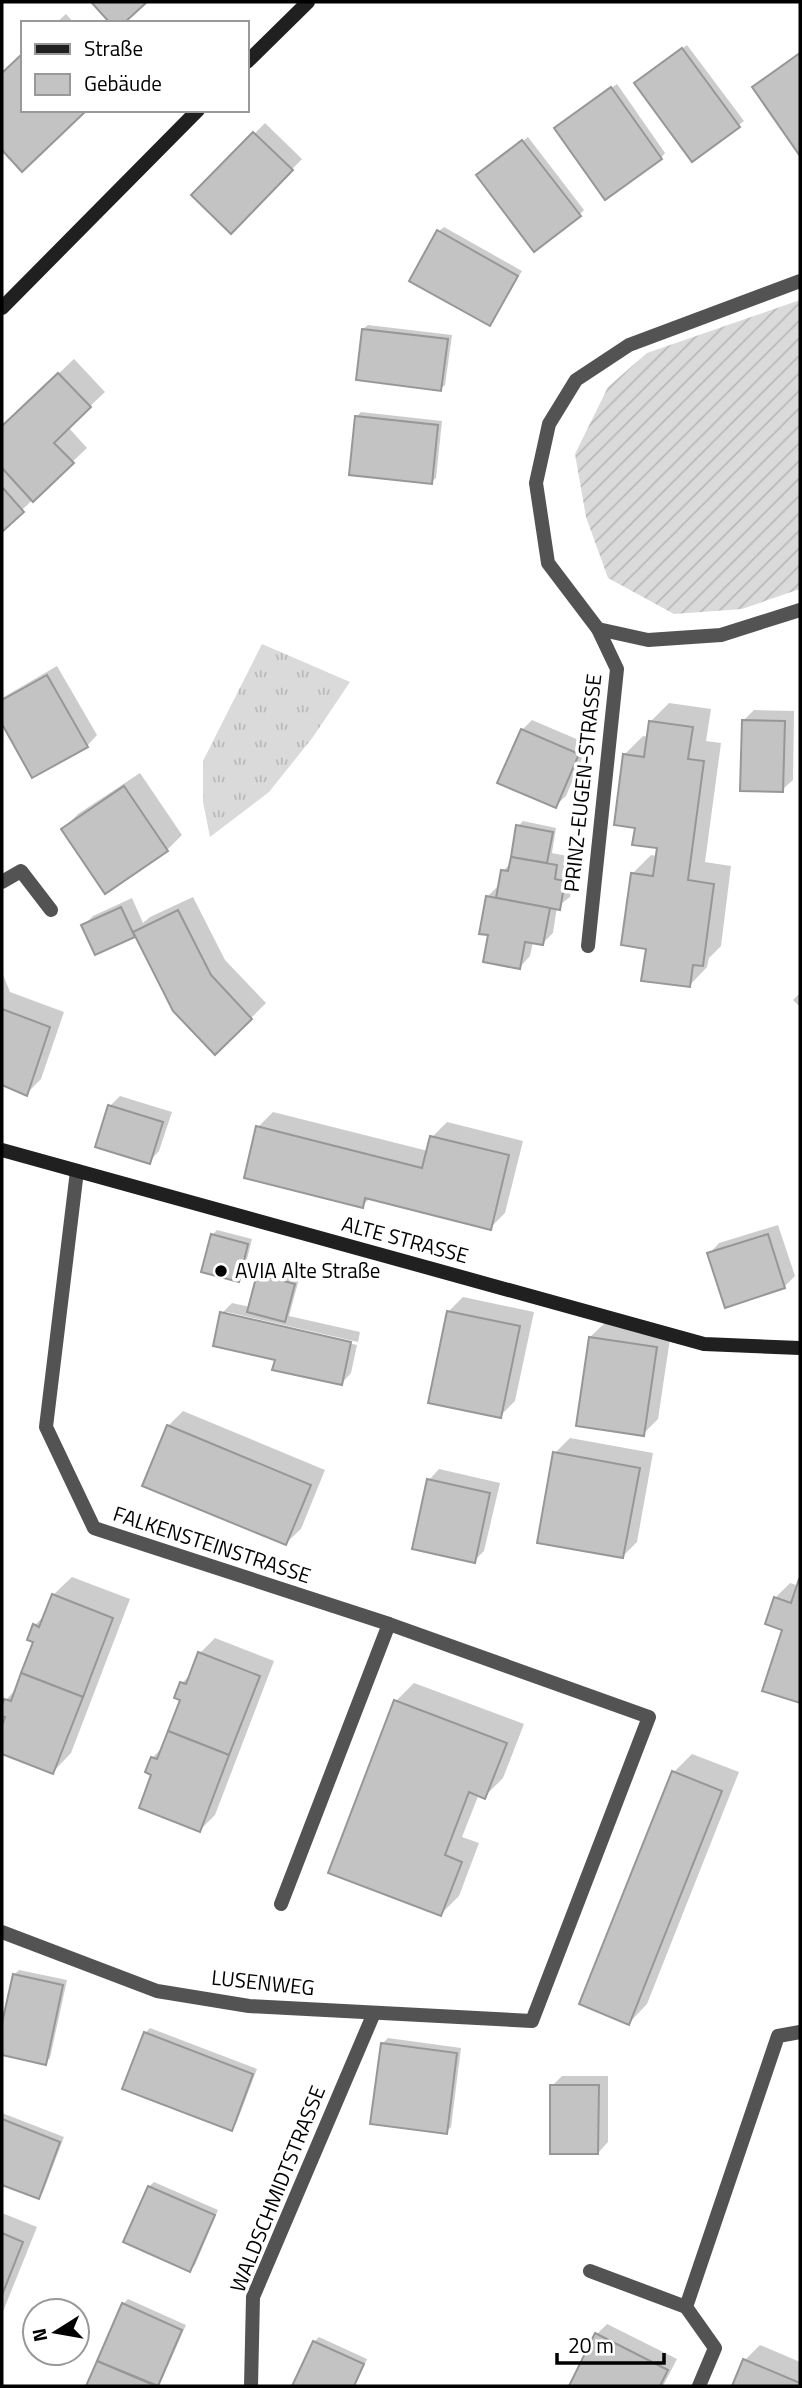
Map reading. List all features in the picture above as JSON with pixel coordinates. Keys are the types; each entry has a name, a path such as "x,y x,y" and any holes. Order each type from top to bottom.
{"street":[{"path":"248,61 308,2"},
{"path":"2,308 196,112"},
{"name":"PRINZ-EUGEN-STRASSE","path":"588,946 618,669 598,629 548,564 536,483 549,424 576,380 629,345 800,281"},
{"path":"598,629 648,640 721,635 800,610"},
{"path":"2,881 21,871 51,911"},
{"name":"ALTE STRASSE","path":"2,1150 704,1344 800,1348"},
{"name":"FALKENSTEINSTRASSE","path":"77,1171 46,1427 94,1528 389,1624 649,1717 532,2021"},
{"path":"281,1904 389,1624"},
{"name":"LUSENWEG","path":"2,1932 158,1991 249,2006 532,2021"},
{"name":"WALDSCHMIDTSTRASSE","path":"251,2386 253,2297 374,2013"},
{"path":"686,2307 778,2036 800,2032"},
{"path":"590,2271 686,2307 715,2348 699,2386"}],"green space":[{"path":"800,300 800,589 742,609 674,614 608,578 586,517 575,454 608,387 647,353"},
{"path":"262,644 350,682 313,737 269,792 210,837 203,802 203,761"}],"building":[{"path":"91,2 147,2 126,21 108,21"},
{"path":"682,48 740,127 692,162 634,83"},
{"path":"800,53 800,156 752,87"},
{"path":"21,55 21,112 85,112 22,172 2,150 2,73"},
{"path":"611,87 662,159 605,200 554,128"},
{"path":"253,132 293,170 231,234 191,195"},
{"path":"522,140 581,216 534,252 476,175"},
{"path":"437,230 518,276 490,326 409,281"},
{"path":"362,329 448,339 441,391 356,380"},
{"path":"58,373 91,407 54,443 74,463 33,502 2,468 2,426"},
{"path":"355,416 438,425 432,484 349,475"},
{"path":"2,487 24,512 2,532"},
{"path":"47,675 88,747 32,778 2,724 2,700"},
{"path":"742,720 785,721 783,792 740,791"},
{"path":"649,721 693,727 688,759 704,761 688,880 714,884 703,966 693,965 690,987 641,981 646,949 621,945 631,873 653,876 657,848 632,845 635,828 614,825 623,754 644,757"},
{"path":"521,729 579,754 556,808 497,783"},
{"path":"124,786 168,851 105,894 61,829"},
{"path":"516,825 553,832 547,863 511,857"},
{"path":"511,857 557,865 555,879 565,881 560,910 496,898 501,870 508,871"},
{"path":"486,896 550,908 543,945 525,942 520,969 483,962 488,935 479,934"},
{"path":"121,907 135,937 95,955 81,925"},
{"path":"178,910 211,975 252,1019 215,1055 173,1011 133,932"},
{"path":"2,1009 50,1027 27,1096 2,1085"},
{"path":"108,1105 163,1122 150,1164 95,1147"},
{"path":"256,1126 422,1168 430,1136 509,1155 491,1230 365,1198 363,1208 244,1178"},
{"path":"211,1234 248,1244 239,1282 201,1272"},
{"path":"768,1234 785,1288 725,1308 707,1253"},
{"path":"257,1274 295,1284 285,1322 247,1312"},
{"path":"447,1311 520,1326 501,1418 428,1403"},
{"path":"220,1312 351,1342 342,1385 272,1370 275,1360 213,1346"},
{"path":"589,1337 657,1347 644,1436 576,1426"},
{"path":"167,1425 311,1485 286,1545 142,1486"},
{"path":"553,1452 640,1468 623,1558 537,1543"},
{"path":"427,1479 490,1493 475,1563 412,1549"},
{"path":"799,1579 800,1703 762,1691 782,1630 765,1624 774,1597 791,1603"},
{"path":"52,1594 113,1618 83,1697 21,1673 33,1642 27,1640 33,1624 39,1627"},
{"path":"198,1652 260,1676 229,1755 168,1731 180,1700 174,1698 180,1682 186,1684"},
{"path":"21,1673 83,1697 53,1774 2,1754 2,1725 5,1717 2,1716 2,1705 4,1699 11,1701"},
{"path":"394,1700 507,1743 485,1799 469,1792 445,1855 462,1862 441,1916 328,1873"},
{"path":"168,1731 229,1755 200,1832 139,1808 151,1775 145,1772 151,1757 157,1759"},
{"path":"672,1771 722,1791 629,2025 579,2004"},
{"path":"13,1974 63,1985 46,2065 2,2055 2,2023"},
{"path":"144,2032 253,2074 232,2131 122,2089"},
{"path":"381,2043 457,2053 447,2134 370,2124"},
{"path":"550,2085 599,2085 598,2154 550,2154"},
{"path":"2,2119 60,2142 39,2199 2,2185"},
{"path":"148,2186 215,2215 190,2272 123,2242"},
{"path":"2,2233 23,2242 2,2295"},
{"path":"122,2303 182,2330 158,2386 97,2361"},
{"path":"595,2333 668,2370 660,2386 569,2386"},
{"path":"313,2341 364,2364 354,2386 292,2386"},
{"path":"743,2359 800,2383 800,2386 732,2386"},
{"path":"97,2361 156,2386 86,2386"}],"place":[{"name":"AVIA Alte Straße","path":"221,1271"}]}
